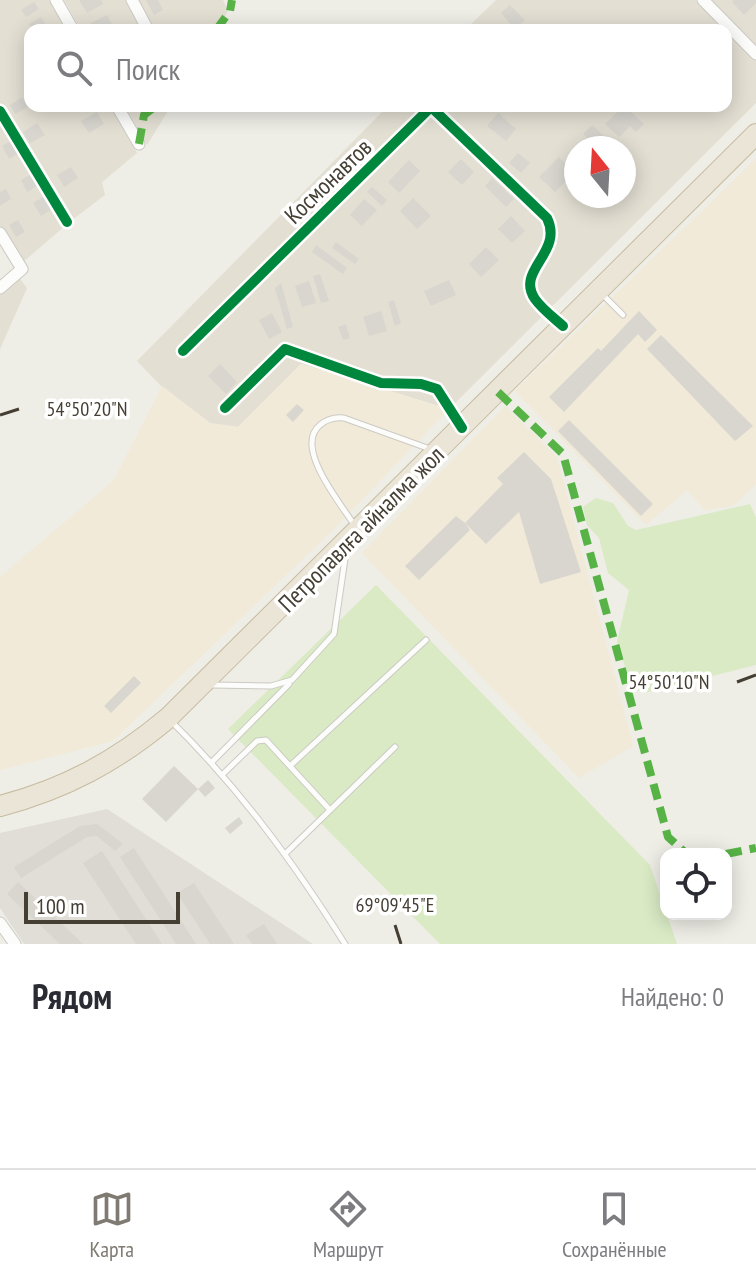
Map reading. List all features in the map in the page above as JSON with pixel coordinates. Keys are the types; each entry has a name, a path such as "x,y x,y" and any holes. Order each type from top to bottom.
{"highway":[{"name":"Петропавлға айналма жол","path":"0,806 50,790 107,764 168,718 756,134"}],"street":[{"path":"56,0 70,24"},
{"path":"132,0 145,24"},
{"path":"703,0 727,24"},
{"path":"732,30 756,54"},
{"path":"0,111 67,222"},
{"path":"120,112 139,144"},
{"name":"Космонавтов","path":"183,351 426,112"},
{"name":"Космонавтов","path":"436,112 547,218 552,232 549,247 530,277 529,284 537,302 563,326"},
{"path":"0,233 22,269 0,288"},
{"path":"225,408 285,349 381,383 421,384 437,389 462,428"},
{"path":"0,923 15,944"}],"lane":[{"path":"598,291 623,315"},
{"path":"212,762 331,638 336,628 352,538 312,456 310,441 316,428 330,419 344,418 438,452"},
{"path":"291,765 426,640"},
{"path":"203,685 271,686 292,680"},
{"path":"168,718 224,773 286,853 345,944"},
{"path":"224,773 261,740 271,741 330,810"},
{"path":"286,853 395,747"}],"shaded area":[{"path":"0,0 49,0 63,24 24,24 24,112 113,112 137,153 102,182 105,195 72,220 0,103"},
{"path":"64,0 126,0 139,24 78,24"},
{"path":"138,0 223,0 228,11 220,24 151,24"},
{"path":"496,0 695,0 719,24 471,24"},
{"path":"711,0 756,0 756,45"},
{"path":"732,37 756,61 756,103 449,409 301,364 238,427 210,423 162,387 137,361 382,112 732,112"},
{"path":"128,112 167,112 147,145"},
{"path":"0,117 65,226 24,261 0,226"},
{"path":"756,159 756,484 733,506 705,510 687,490 646,525 515,391"},
{"path":"20,279 27,288 0,349 0,293"},
{"path":"301,364 449,409 335,528 113,741 0,770 0,577 114,480 162,386 210,423 238,427"},
{"path":"505,406 557,457 633,746 579,778 362,553"},
{"path":"107,809 313,944 24,944 0,908 0,833"}],"green space":[{"path":"596,498 613,503 628,526 636,530 750,504 756,518 756,665 644,693 632,688 617,642 629,590 608,573 599,538 587,525 583,507"},
{"path":"376,585 650,865 660,894 660,920 669,920 677,944 440,944 228,729"}],"building":[{"path":"79,0 101,0 103,4 87,13"},
{"path":"146,0 158,0 163,10 154,15"},
{"path":"756,0 756,3 744,15 732,2"},
{"path":"34,2 39,9 26,17 21,10"},
{"path":"510,5 525,20 521,24 511,24 501,13"},
{"path":"107,15 112,24 91,24"},
{"path":"41,17 45,24 29,24"},
{"path":"22,97 24,100 24,109 15,114 10,105"},
{"path":"97,112 104,124 89,133 81,121"},
{"path":"618,112 631,112 644,124 636,132 630,126 618,136 605,124"},
{"path":"498,113 516,129 506,141 487,126"},
{"path":"37,123 45,135 30,143 23,132"},
{"path":"592,125 604,136 585,136 583,134"},
{"path":"11,141 18,154 9,159 2,146"},
{"path":"518,153 530,163 521,173 509,163"},
{"path":"559,157 564,162 564,183 555,192 539,177"},
{"path":"461,159 474,172 462,185 448,172"},
{"path":"409,160 420,171 399,193 388,182"},
{"path":"71,167 78,178 64,187 57,175"},
{"path":"32,174 39,185 27,192 21,180"},
{"path":"492,178 514,199 506,207 485,186"},
{"path":"372,187 387,200 382,206 367,192"},
{"path":"6,189 11,199 0,206 0,192"},
{"path":"45,196 52,209 41,216 33,203"},
{"path":"413,198 431,216 417,229 400,211"},
{"path":"364,199 377,210 362,226 350,215"},
{"path":"511,216 525,231 512,243 498,229"},
{"path":"18,220 25,232 16,237 9,225"},
{"path":"336,242 359,259 355,264 332,248"},
{"path":"316,245 347,268 343,274 312,252"},
{"path":"486,247 499,260 481,277 469,264"},
{"path":"320,274 329,301 321,303 313,276"},
{"path":"449,280 456,295 431,306 424,291"},
{"path":"309,281 316,303 302,307 295,286"},
{"path":"281,283 293,327 287,329 275,288"},
{"path":"394,300 401,323 395,326 388,302"},
{"path":"381,311 387,331 369,336 363,317"},
{"path":"639,311 657,330 645,342 638,334 564,412 549,397 598,348 601,351"},
{"path":"272,313 282,332 269,339 259,320"},
{"path":"346,324 350,338 343,340 338,327"},
{"path":"661,335 753,426 735,441 647,349"},
{"path":"220,364 237,382 226,394 208,376"},
{"path":"297,404 304,410 293,422 286,415"},
{"path":"569,420 653,504 641,516 558,431"},
{"path":"524,452 551,479 581,572 540,584 519,512 486,544 465,523 503,484 497,478"},
{"path":"456,516 470,530 419,580 405,566"},
{"path":"134,676 141,683 111,713 104,706"},
{"path":"174,766 198,789 166,822 142,799"},
{"path":"208,780 215,788 205,797 198,789"},
{"path":"239,817 243,823 230,834 225,828"},
{"path":"97,824 123,844 115,851 97,836 87,837 21,878 14,867 80,826"},
{"path":"134,848 196,944 176,944 120,857"},
{"path":"102,851 162,944 136,944 83,863"},
{"path":"18,882 83,944 60,944 7,894"},
{"path":"194,883 234,944 210,944 177,893"},
{"path":"264,924 277,944 252,944 246,935"}],"marked path":[{"path":"220,24 230,11 232,0"},
{"path":"139,144 144,115 148,112"},
{"path":"498,392 563,454 668,837 680,848"},
{"path":"732,853 756,848"}],"cycle path":[{"path":"0,111 67,222"},
{"path":"183,351 426,112"},
{"path":"436,112 547,218 551,230 549,241 534,270 530,289 538,303 563,326"},
{"path":"225,408 285,349 381,383 421,384 437,389 462,428"}]}
